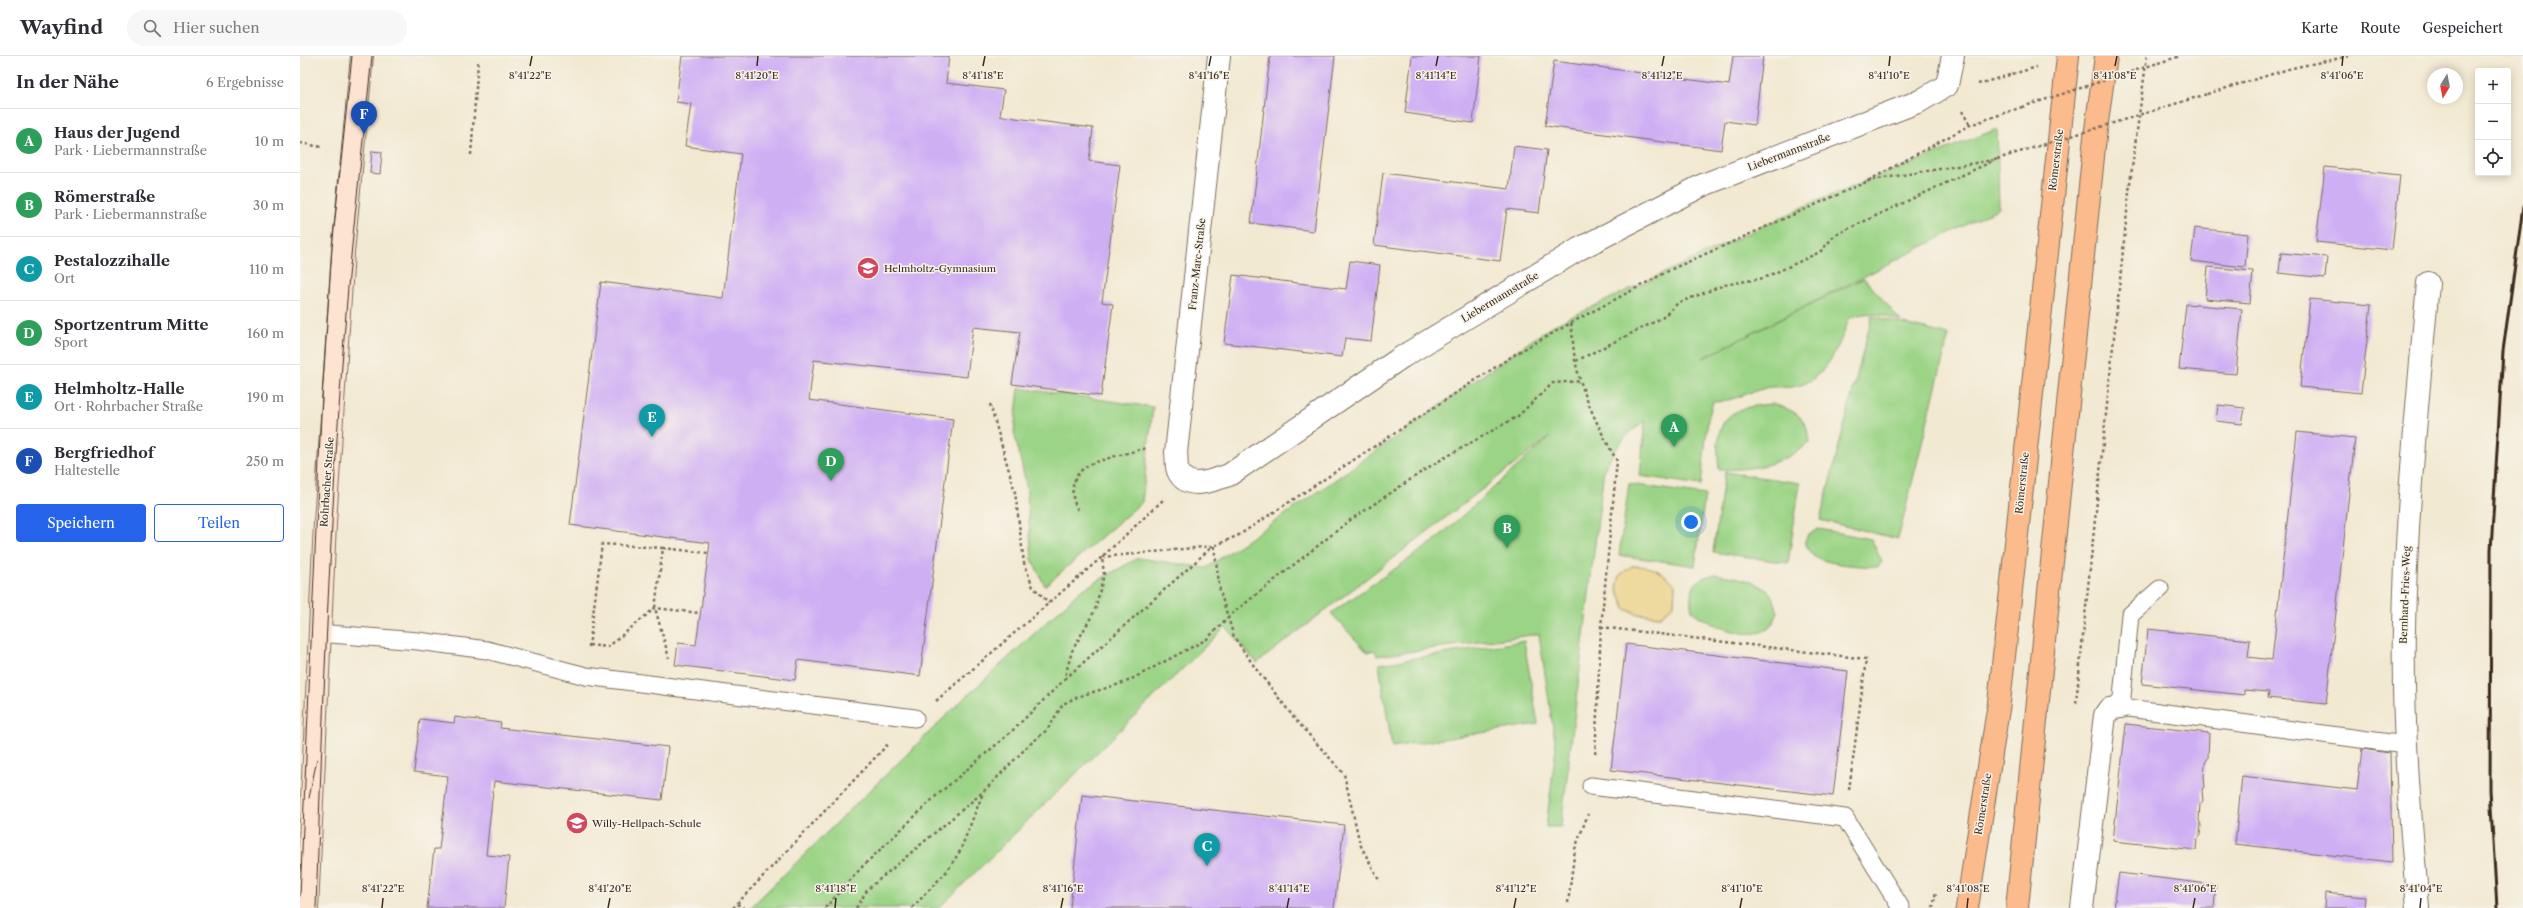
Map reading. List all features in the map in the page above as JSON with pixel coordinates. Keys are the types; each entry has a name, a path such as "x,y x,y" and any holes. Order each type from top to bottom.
{"main road":[{"name":"Rohrbacher Straße","path":"307,908 318,633 343,252 362,56"},
{"name":"Römerstraße","path":"1967,908 1998,703 2068,56"},
{"path":"2017,908 2095,137 2106,56"}],"street":[{"name":"Franz-Marc-Straße","path":"1177,462 1219,56"},
{"name":"Liebermannstraße","path":"1177,462 1186,480 1202,484 1229,475 1402,357 1579,249 1703,185 1920,101 1947,85 1953,56"},
{"name":"Bernhard-Fries-Weg","path":"2418,908 2405,745 2406,560 2428,283"},
{"path":"2082,908 2105,715 2109,709 2121,707"}],"lane":[{"path":"2160,589 2130,615 2121,707 2405,745"},
{"path":"318,633 418,641 487,650 586,676 915,718"},
{"path":"1591,786 1845,818 1900,908"}],"path":[{"path":"2075,705 2129,191 2146,56"},
{"path":"826,908 862,867 913,818 1011,732 1064,680 1214,546 1239,535 1517,353 1672,269 1866,182 1970,124 2181,56"},
{"path":"1866,182 1997,159 2292,68 2350,56"},
{"path":"470,155 478,62"},
{"path":"1978,84 2039,66"},
{"path":"1576,361 1662,318 1678,303 1724,285 1764,278 1820,252 1835,235 1997,159"},
{"path":"1568,903 1575,849 1588,813 1597,740 1601,627 1617,461 1604,438 1581,381 1576,361 1571,323"},
{"path":"856,908 868,889 983,792 1029,745 1047,730 1062,704 1077,697 1126,682 1207,639 1228,617 1349,521 1432,465 1518,416 1553,383 1581,381"},
{"path":"990,404 1015,492 1024,563 1033,587 1049,603"},
{"path":"1078,510 1072,500 1074,482 1084,468 1147,448 1177,462 1163,500 1102,557"},
{"path":"586,676 602,544 708,553"},
{"path":"1102,557 1214,546"},
{"path":"1214,546 1220,591 1234,637 1254,666 1295,719 1344,774 1360,844 1380,882"},
{"path":"663,548 655,608 670,661"},
{"path":"1064,680 1072,651 1095,610 1104,574 1102,557"},
{"path":"589,645 608,647 655,608 700,613"},
{"path":"1601,627 1866,660 1845,818"},
{"path":"912,908 948,870 956,857 983,792"},
{"path":"737,904 744,908"}],"green space":[{"path":"1997,129 1999,208 1703,358 1864,278 1901,321 1875,314 1862,314 1849,319 1837,349 1817,376 1807,382 1793,387 1770,387 1733,399 1713,402 1708,419 1701,485 1640,476 1645,421 1627,436 1612,455 1604,469 1561,827 1546,827 1556,748 1539,634 1377,656 1375,650 1367,652 1331,613 1432,543 1550,437 1257,663 1225,627 939,908 750,908 954,708 1080,591 1138,558 1206,568 1308,499 1552,326 1812,203"},
{"path":"1872,316 1949,335 1898,539 1820,520"},
{"path":"1019,388 1153,407 1142,502 1045,586 1032,559 1026,484 1014,432"},
{"path":"1773,404 1788,409 1799,416 1806,427 1809,443 1788,457 1767,465 1744,469 1719,470 1718,439 1721,428 1726,420 1733,413 1743,409"},
{"path":"1725,472 1800,483 1788,563 1713,552"},
{"path":"1629,484 1705,495 1695,566 1619,555"},
{"path":"1819,529 1871,539 1882,562 1878,567 1855,566 1829,562 1813,556 1807,548 1805,541 1808,534"},
{"path":"1716,574 1747,580 1768,591 1773,597 1778,612 1773,624 1765,630 1755,633 1744,633 1720,627 1692,611 1691,596 1694,586 1702,578"},
{"path":"1524,641 1538,724 1392,747 1379,664"}],"sand":[{"path":"1632,566 1651,568 1666,576 1675,585 1674,605 1660,616 1638,614 1625,609 1617,588 1620,575"}],"building":[{"name":"Helmholtz-Gymnasium","path":"682,56 949,56 946,83 1004,90 1000,116 1093,128 1089,161 1120,165 1102,302 1113,304 1101,396 1012,384 1020,332 973,327 967,377 814,360 809,400 953,419 920,676 798,660 795,680 675,665 678,643 696,645 710,543 570,525 601,282 723,298 741,154 685,146 691,104 676,102"},
{"path":"1270,56 1335,56 1314,231 1251,223"},
{"path":"1412,56 1481,56 1473,123 1405,113"},
{"path":"1733,56 1763,56 1755,125 1725,121 1721,150 1545,126 1554,61 1729,85"},
{"path":"1514,146 1547,150 1539,213 1507,209 1500,261 1374,245 1383,173 1509,189"},
{"path":"372,151 382,152 380,174 370,173"},
{"path":"2325,167 2400,175 2392,250 2316,242"},
{"path":"2195,228 2248,234 2245,267 2191,261"},
{"path":"2281,253 2327,257 2325,278 2279,273"},
{"path":"1350,261 1380,265 1371,341 1345,338 1342,357 1224,343 1233,275 1346,289"},
{"path":"2208,267 2253,271 2250,303 2205,299"},
{"path":"2310,299 2371,305 2361,393 2300,387"},
{"path":"2186,304 2242,309 2236,374 2179,369"},
{"path":"2218,405 2245,408 2242,424 2216,421"},
{"path":"2297,432 2355,438 2326,704 2268,698 2269,692 2244,690 2244,695 2142,684 2148,629 2250,640 2248,657 2272,660"},
{"path":"1626,644 1848,671 1833,796 1611,770"},
{"path":"455,717 501,723 500,728 668,747 662,800 494,781 486,855 509,857 504,908 427,908 434,849 439,849 448,776 414,772 420,719 454,723"},
{"path":"2126,724 2209,733 2208,758 2205,763 2205,787 2202,790 2203,801 2200,804 2200,835 2197,839 2196,850 2113,841"},
{"path":"2362,749 2390,753 2392,862 2235,844 2242,776 2357,790"},
{"path":"1082,795 1344,825 1334,908 1070,908"},
{"path":"2119,873 2216,885 2214,908 2114,908"},
{"path":"2325,893 2365,897 2364,908 2324,908"}],"tram line":[{"path":"300,896 321,414 332,248 352,56"},
{"path":"316,908 332,519 342,364 348,287 372,56"},
{"path":"309,798 317,759"}],"railway":[{"path":"2497,908 2490,790 2491,550 2503,351 2523,207"}],"place":[{"name":"Bergfriedhof","path":"364,134"},
{"name":"Helmholtz-Gymnasium","path":"868,268"},
{"name":"Helmholtz-Halle","path":"652,437"},
{"name":"Haus der Jugend","path":"1674,447"},
{"name":"Sportzentrum Mitte","path":"831,481"},
{"name":"Römerstraße","path":"1507,548"},
{"name":"Willy-Hellpach-Schule","path":"577,823"},
{"name":"Pestalozzihalle","path":"1207,866"}]}
